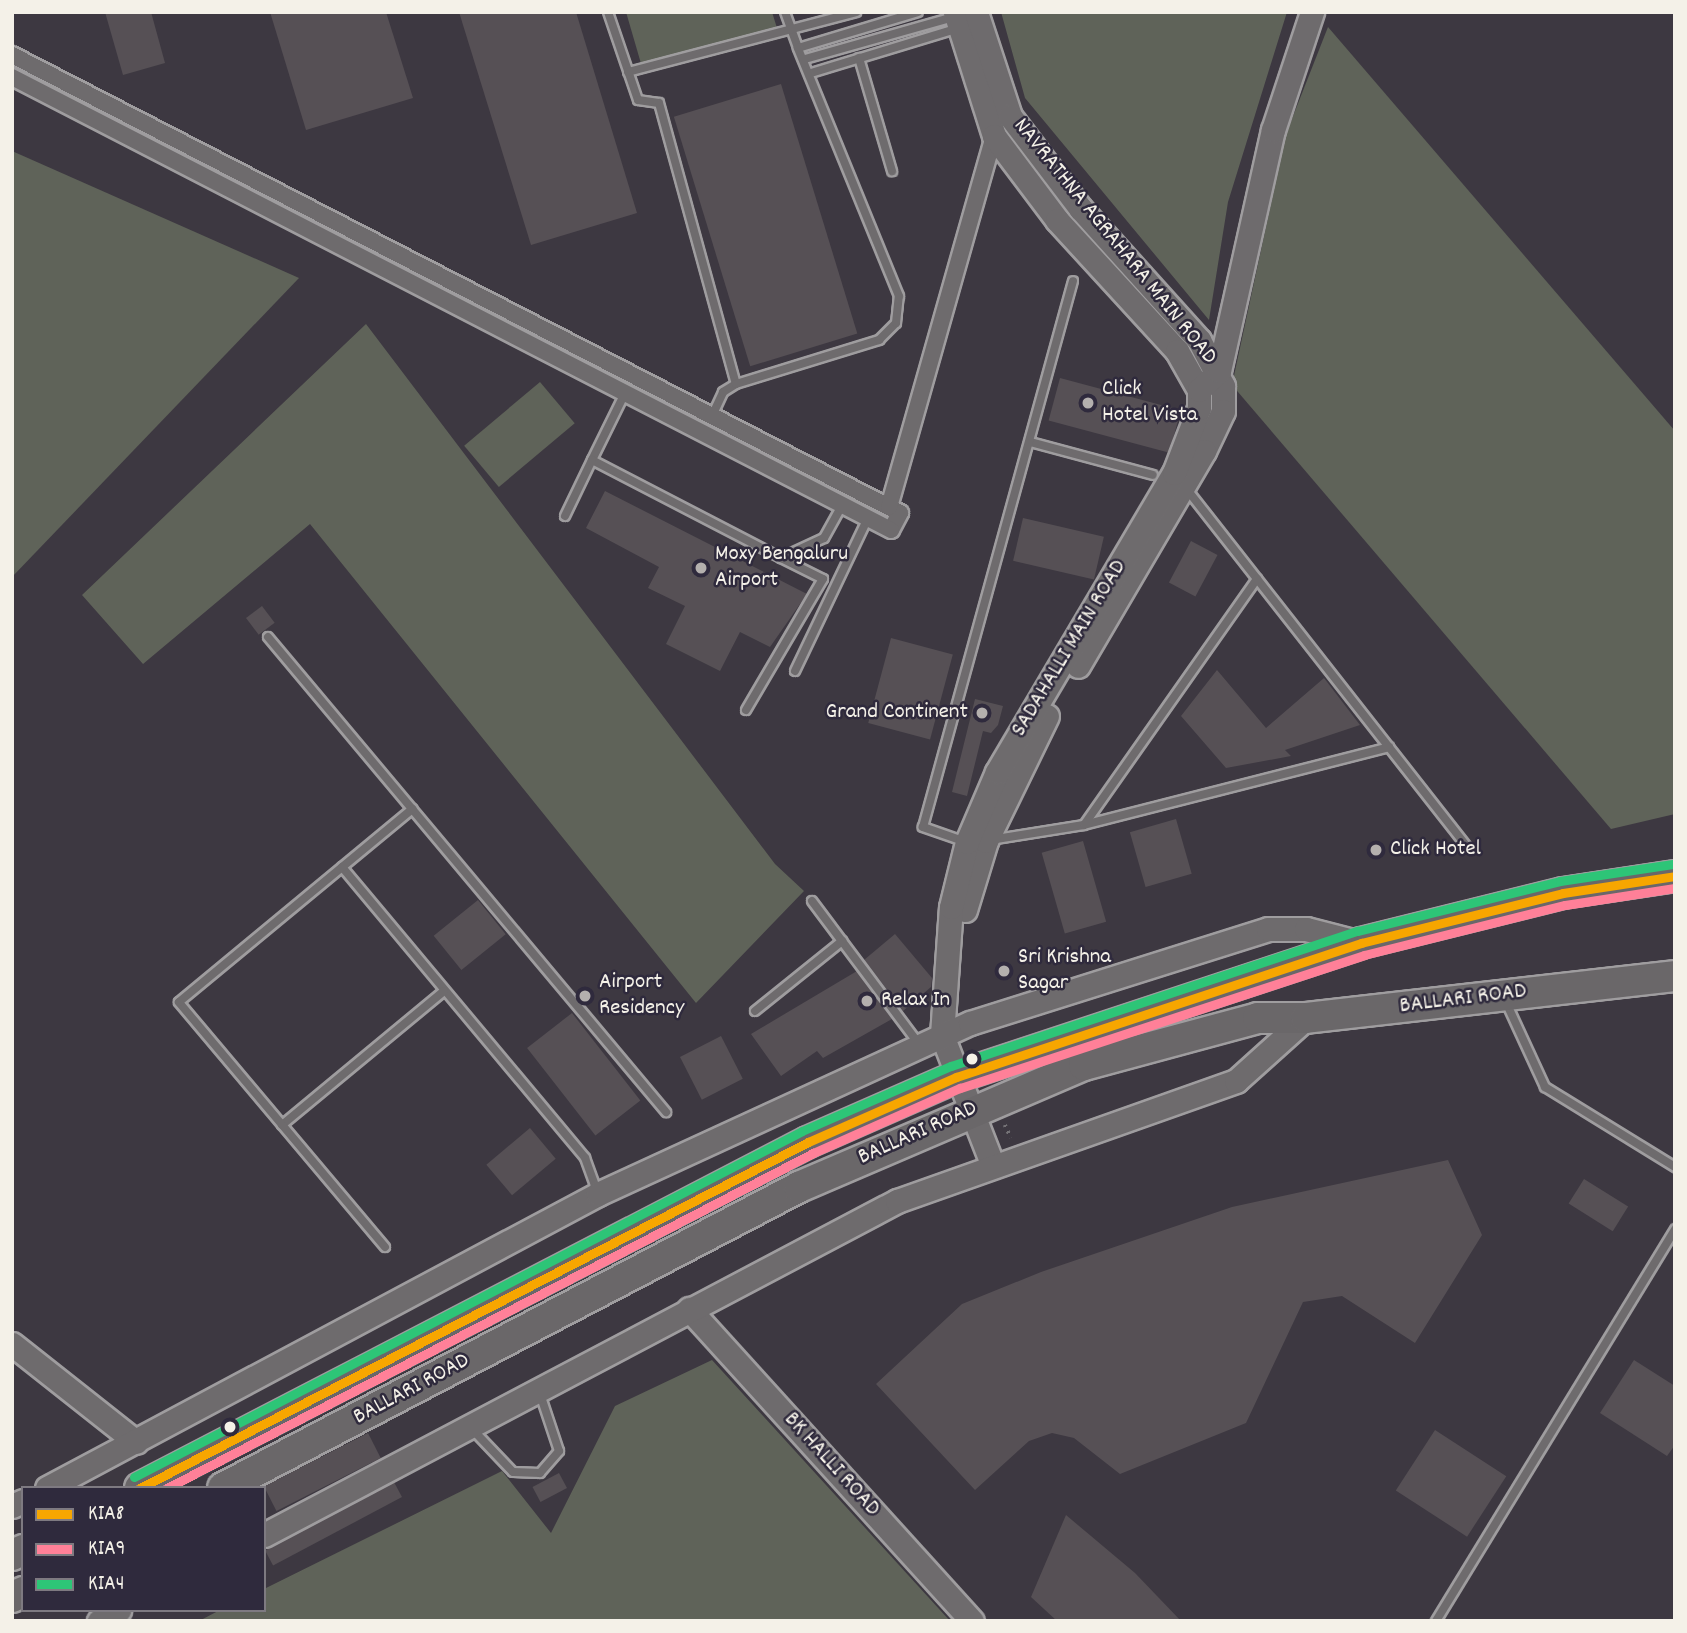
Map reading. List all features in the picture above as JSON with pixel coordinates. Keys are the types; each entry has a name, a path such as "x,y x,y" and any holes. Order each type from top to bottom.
{"highway":[{"name":"BALLARI ROAD","path":"144,1486 808,1142 956,1077 1361,943 1563,893 1675,876"},
{"name":"BALLARI ROAD","path":"227,1486 799,1187 970,1110 1165,1041 1258,1018 1307,1018 1675,976"}],"street":[{"name":"SADAHALLI MAIN ROAD","path":"1139,551 1185,487 1223,411 1219,371 1273,130 1312,12"},
{"name":"NAVRATHNA AGRAHARA MAIN ROAD","path":"965,23 1010,116 1219,371"},
{"name":"NAVRATHNA AGRAHARA MAIN ROAD","path":"965,23 993,136 1057,220 1177,351 1199,390"},
{"path":"12,55 895,510"},
{"path":"12,76 891,530 993,136"},
{"path":"1199,390 1219,371"},
{"name":"SADAHALLI MAIN ROAD","path":"942,1035 950,941 976,841 1139,551 1199,408 1199,390"},
{"path":"51,1486 598,1194 942,1035 1268,929 1306,929 1361,943"},
{"path":"266,1534 897,1201 1236,1081 1307,1018"},
{"path":"942,1035 956,1077 993,1166"},
{"name":"BK HALLI ROAD","path":"689,1309 972,1621"},
{"path":"12,1345 136,1442"},
{"path":"99,1621 115,1612"}],"lane":[{"path":"608,12 638,100 659,103 736,384"},
{"path":"628,72 791,33 856,12"},
{"path":"798,48 918,12"},
{"path":"712,416 723,392 736,384 879,340 896,323 899,296 811,73 791,33 789,13"},
{"path":"805,59 965,23"},
{"path":"811,73 965,23"},
{"path":"859,58 892,171"},
{"path":"1073,281 923,827 976,841 1084,825 1389,747"},
{"path":"565,516 625,393"},
{"path":"1030,442 1153,475"},
{"path":"592,460 836,586"},
{"path":"1185,487 1467,847"},
{"path":"781,558 824,538 842,505"},
{"path":"795,671 868,518"},
{"path":"746,710 823,579"},
{"path":"1084,825 1257,579"},
{"path":"268,636 666,1112"},
{"path":"385,1247 179,1002 412,809"},
{"path":"342,867 585,1157 598,1194"},
{"path":"812,901 919,1045"},
{"path":"755,1011 842,941"},
{"path":"282,1125 444,991"},
{"path":"1502,995 1545,1087 1675,1167"},
{"path":"1436,1621 1675,1229"},
{"path":"471,1428 513,1472 540,1473 559,1451 539,1391"}],"path":[{"path":"1003,1120 1011,1138"}],"shaded area":[{"path":"626,12 772,12 777,28 642,67"},
{"path":"1001,12 1287,12 1228,202 1209,320 1025,98"},
{"path":"1328,27 1675,431 1675,814 1611,829 1232,385 1286,134"},
{"path":"12,151 299,278 12,577"},
{"path":"366,324 775,864 804,891 696,1003 310,524 143,664 82,595"},
{"path":"540,382 575,423 499,487 464,446"},
{"path":"712,1360 950,1621 199,1621 216,1612 266,1612 266,1588 502,1471 551,1533 615,1406"}],"building":[{"path":"105,12 151,12 165,63 123,75"},
{"path":"270,12 386,12 413,98 306,130"},
{"path":"459,12 576,12 637,213 531,245"},
{"path":"781,84 857,334 750,366 674,117"},
{"path":"1060,378 1181,410 1169,453 1049,421"},
{"path":"605,491 807,594 770,647 740,632 720,671 666,644 685,606 648,588 659,567 586,528"},
{"path":"1023,518 1104,537 1094,580 1013,561"},
{"path":"1191,541 1217,555 1195,597 1169,582"},
{"path":"262,606 275,623 259,635 246,618"},
{"path":"891,638 953,655 930,740 868,723"},
{"path":"1217,670 1266,728 1324,678 1360,725 1285,750 1291,756 1226,768 1181,716"},
{"path":"975,699 1003,706 998,725 991,733 983,731 967,796 952,792"},
{"path":"1176,819 1192,874 1146,887 1130,832"},
{"path":"1083,841 1106,922 1065,934 1042,853"},
{"path":"478,900 506,934 461,970 434,936"},
{"path":"895,934 932,978 931,987 903,1011 864,960"},
{"path":"857,971 892,1019 823,1058 817,1051 781,1076 751,1034"},
{"path":"572,1013 640,1100 595,1136 527,1048"},
{"path":"721,1036 743,1079 702,1100 680,1057"},
{"path":"530,1128 556,1159 512,1195 486,1165"},
{"path":"1448,1160 1482,1235 1415,1343 1342,1296 1303,1302 1246,1423 1120,1474 1074,1438 1052,1433 1029,1441 975,1490 876,1384 962,1304 1041,1272 1232,1207"},
{"path":"1584,1179 1628,1207 1613,1231 1569,1204"},
{"path":"1634,1360 1675,1386 1675,1445 1667,1456 1600,1413"},
{"path":"1435,1430 1506,1476 1467,1537 1396,1490"},
{"path":"368,1433 381,1458 276,1511 264,1486"},
{"path":"559,1473 567,1488 540,1502 533,1487"},
{"path":"394,1482 402,1497 273,1566 266,1550"},
{"path":"1066,1515 1135,1573 1181,1621 1057,1621 1031,1597"}],"transit line":[{"name":"KIA4","path":"134,1477 802,1131 951,1066 1358,931 1560,881 1673,864"},
{"name":"KIA8","path":"144,1486 808,1142 956,1077 1361,943 1563,893 1675,876"},
{"name":"KIA9","path":"171,1486 813,1153 960,1088 1364,955 1565,905 1675,888"}],"place":[{"name":"Click Hotel Vista","path":"1088,403"},
{"name":"Moxy Bengaluru Airport","path":"701,568"},
{"name":"Grand Continent","path":"982,713"},
{"name":"Click Hotel","path":"1376,850"},
{"name":"Sri Krishna Sagar","path":"1004,971"},
{"name":"Airport Residency","path":"585,996"},
{"name":"Relax In","path":"867,1001"}]}
